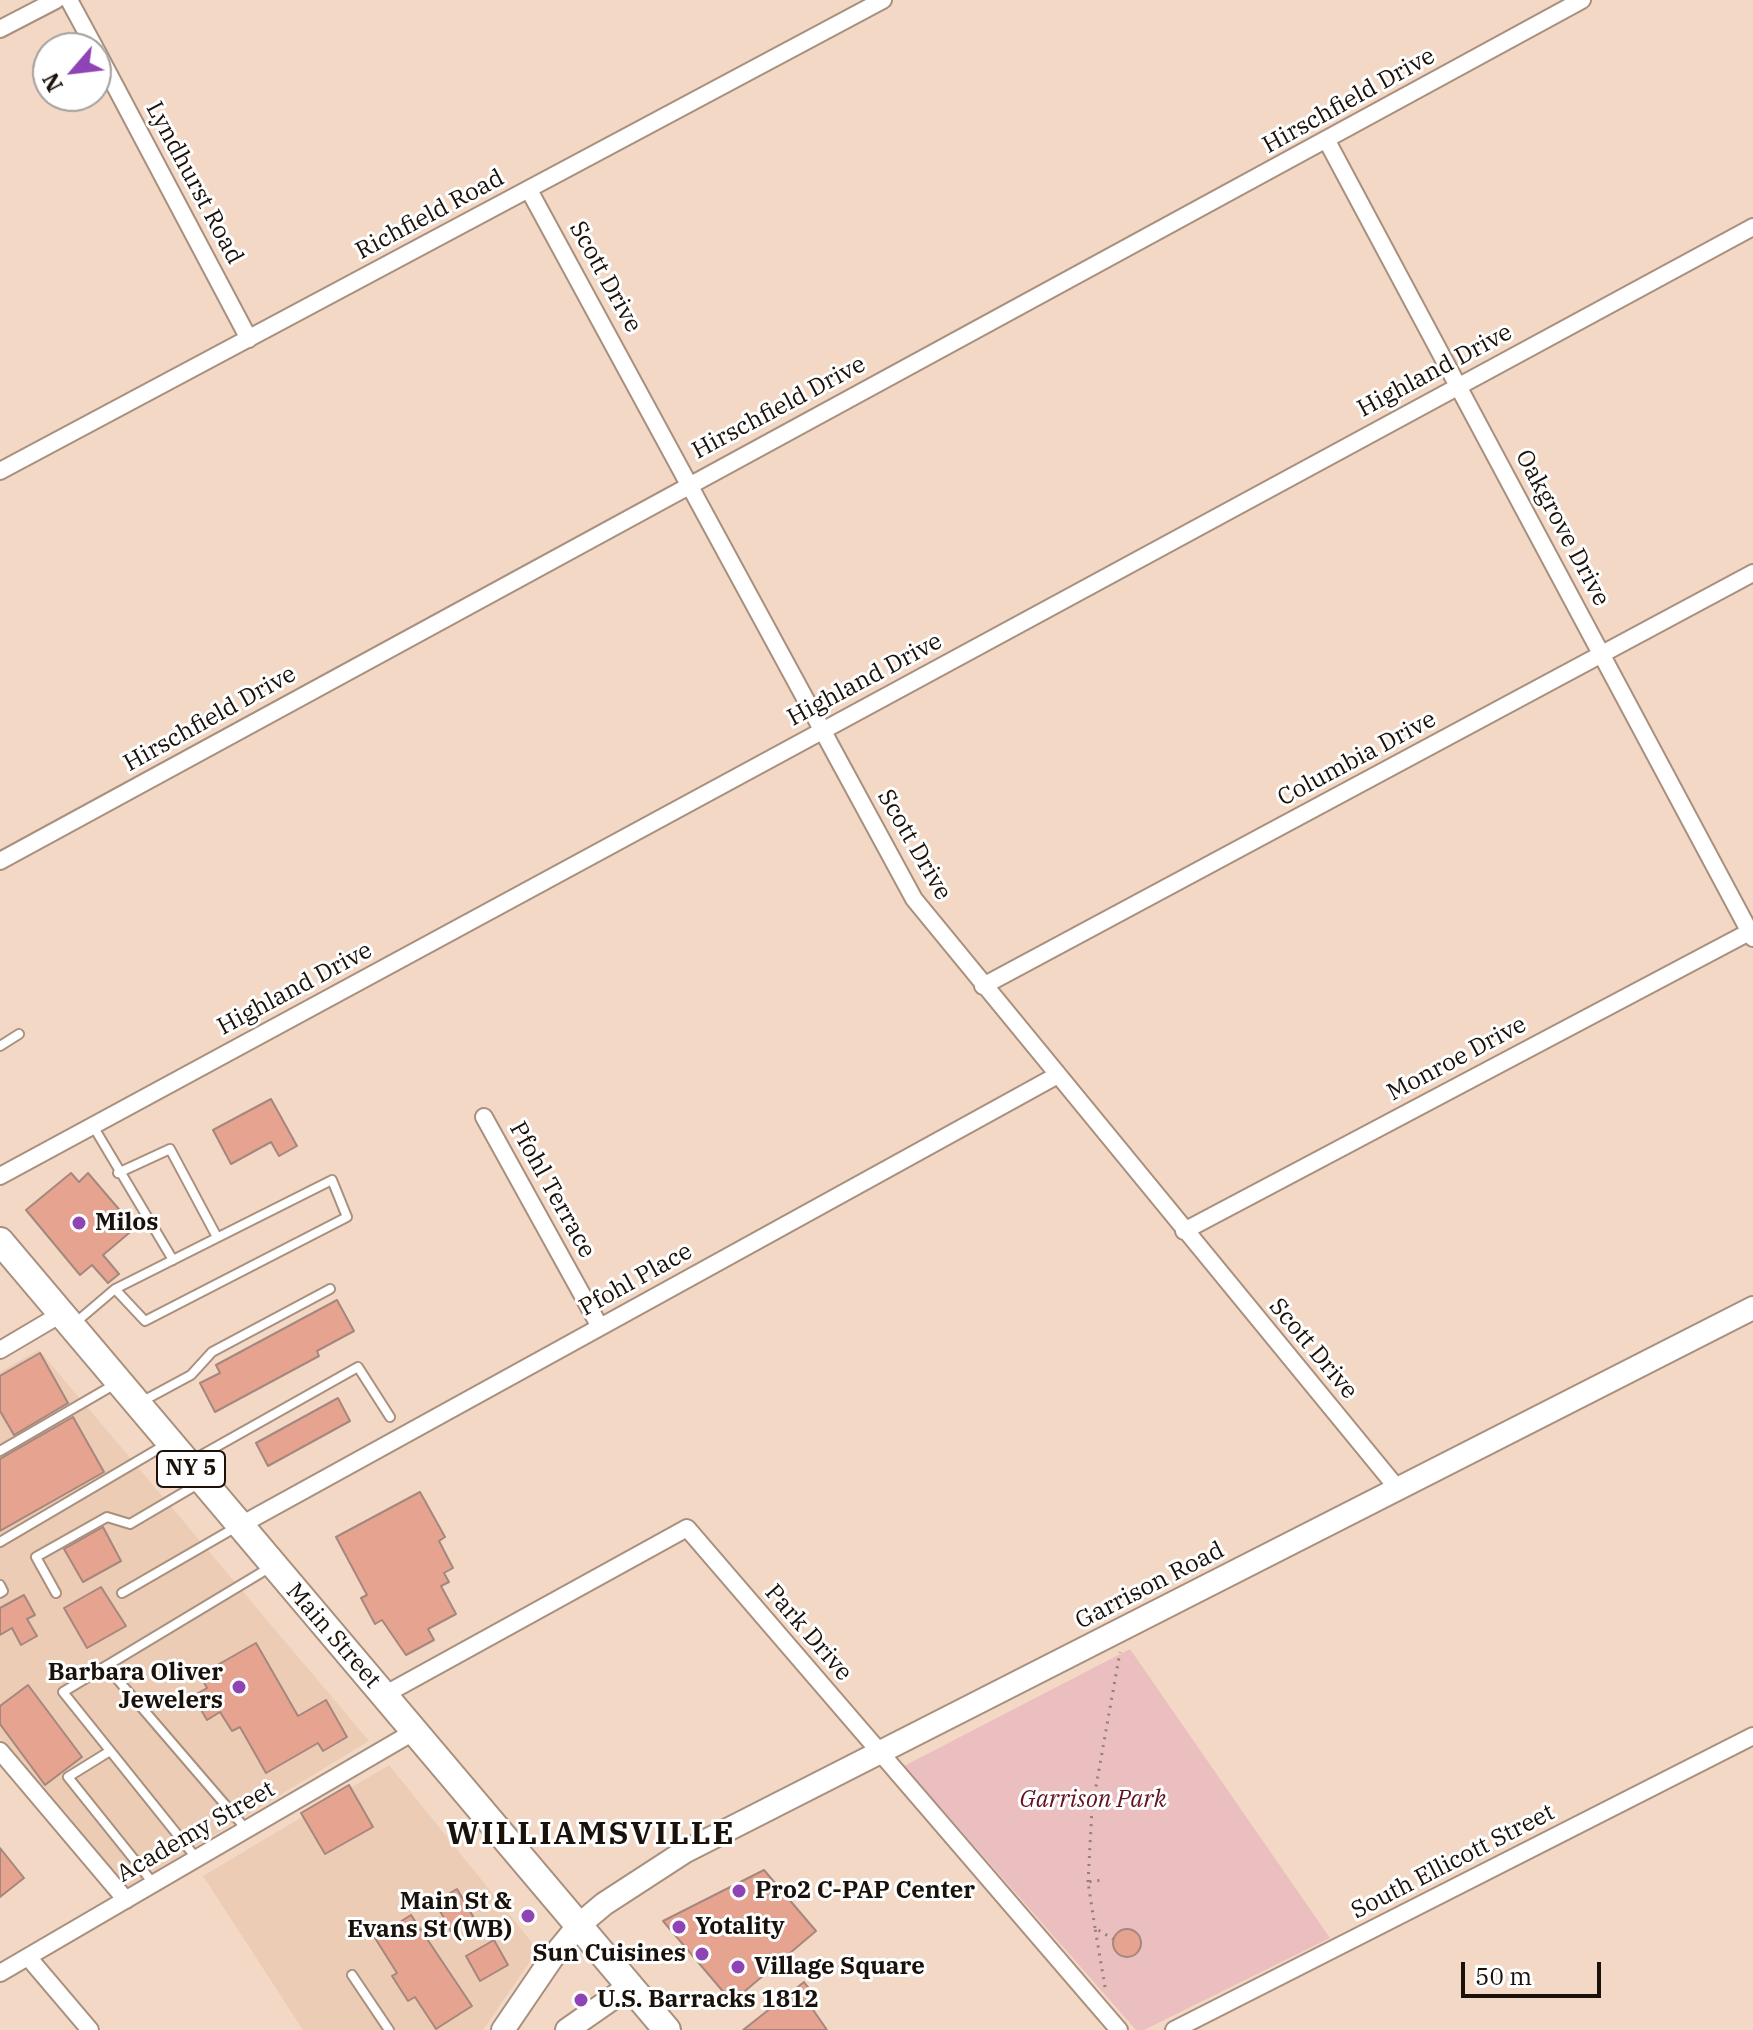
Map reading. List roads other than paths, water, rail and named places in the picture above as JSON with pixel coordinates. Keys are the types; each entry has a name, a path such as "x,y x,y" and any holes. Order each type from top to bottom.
{"main road":[{"name":"Main Street","path":"0,1241 667,2030"}],"street":[{"path":"0,29 56,0"},
{"name":"Lyndhurst Road","path":"69,0 86,32"},
{"name":"Richfield Road","path":"0,471 883,0"},
{"name":"Hirschfield Drive","path":"0,861 1582,0"},
{"name":"Lyndhurst Road","path":"112,81 249,339"},
{"name":"Oakgrove Drive","path":"1327,141 1752,934"},
{"name":"Scott Drive","path":"529,190 914,899 1056,1076 1398,1489"},
{"name":"Highland Drive","path":"0,1176 1753,227"},
{"name":"Columbia Drive","path":"983,986 1753,573"},
{"name":"Monroe Drive","path":"1184,1231 1752,934"},
{"name":"Pfohl Place","path":"239,1526 1056,1076"},
{"name":"Pfohl Terrace","path":"484,1117 600,1327"},
{"name":"Garrison Road","path":"503,2030 579,1925 636,1881 693,1847 1753,1308"},
{"path":"0,1350 66,1320"},
{"name":"Park Drive","path":"384,1695 687,1528 1119,2030"},
{"name":"Academy Street","path":"0,1973 415,1731"},
{"name":"South Ellicott Street","path":"1174,2030 1753,1736"},
{"path":"0,1751 126,1900"},
{"path":"28,1957 90,2030"},
{"path":"567,2030 630,1986"}],"lane":[{"path":"0,1046 19,1034"},
{"path":"93,1126 118,1173 173,1260"},
{"path":"118,1173 170,1149 217,1237"},
{"path":"66,1320 115,1289 332,1180 347,1217 145,1321 115,1289"},
{"path":"137,1404 191,1375 212,1352 330,1289"},
{"path":"56,1593 36,1557 107,1517 130,1524 194,1472 358,1367 390,1417"},
{"path":"0,1451 118,1382"},
{"path":"0,1542 169,1443"},
{"path":"122,1593 239,1526"},
{"path":"197,1859 63,1692 273,1565"},
{"path":"0,1585 3,1591 0,1593"},
{"path":"106,1666 247,1830"},
{"path":"110,1751 68,1777 154,1884"},
{"path":"352,1975 389,2030"}],"place":[{"name":"Milos","path":"79,1223"},
{"name":"Barbara Oliver Jewelers","path":"239,1687"},
{"name":"Pro2 C-PAP Center","path":"739,1891"},
{"name":"Main St & Evans St (WB)","path":"528,1916"},
{"name":"Yotality","path":"679,1927"},
{"name":"Sun Cuisines","path":"702,1954"},
{"name":"Village Square","path":"738,1967"},
{"name":"U.S. Barracks 1812","path":"581,2000"}],"district":[{"name":"WILLIAMSVILLE","path":"591,1835"}],"park label":[{"name":"Garrison Park","path":"1093,1800"}]}
